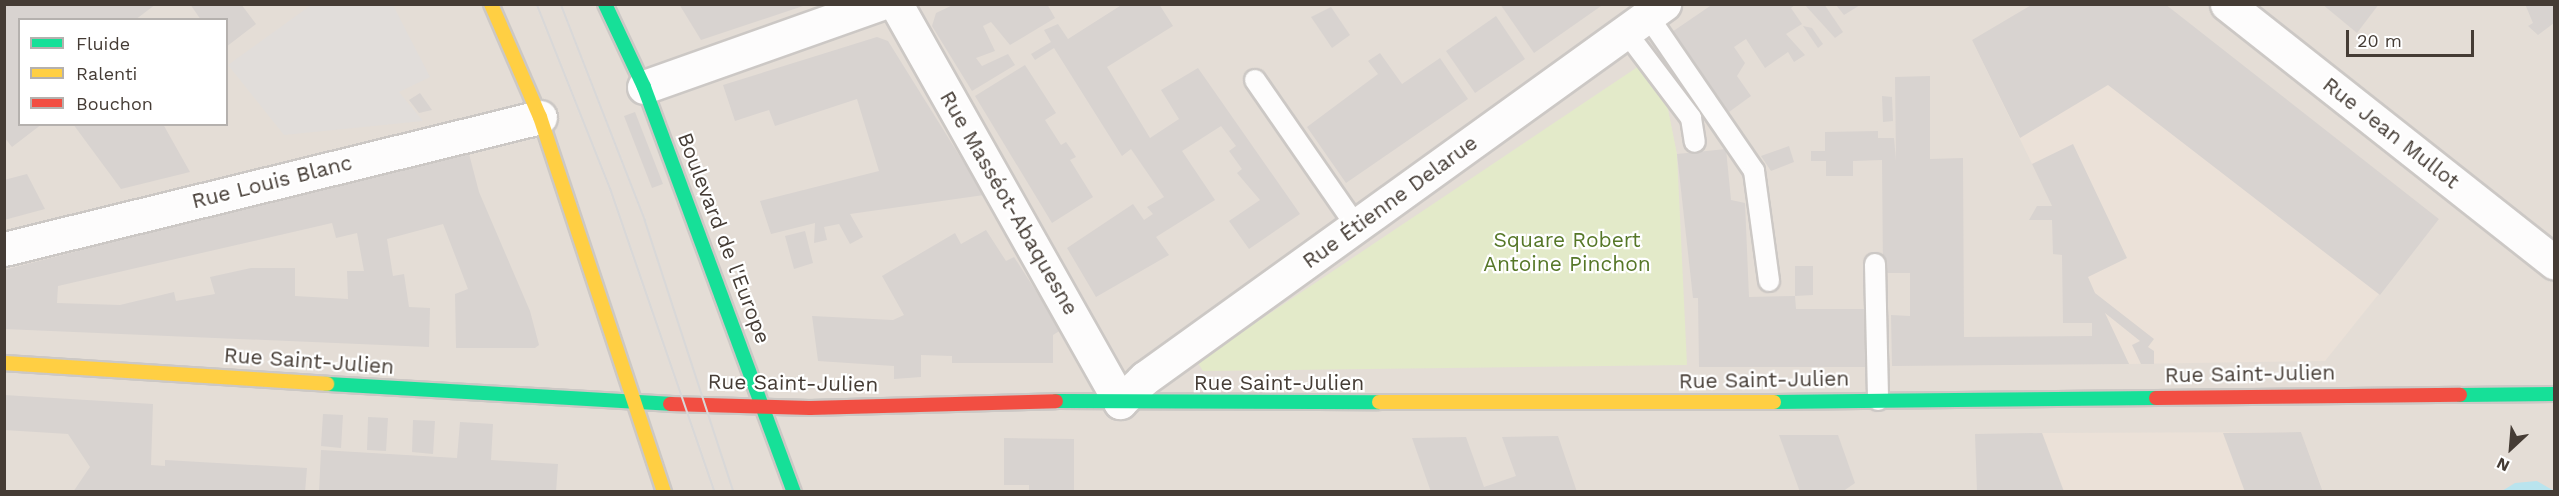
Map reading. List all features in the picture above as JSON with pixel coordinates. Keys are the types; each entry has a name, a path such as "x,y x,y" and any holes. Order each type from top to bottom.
{"street":[{"path":"491,4 540,117 631,403 664,492"},
{"name":"Boulevard de l'Europe","path":"606,4 644,87 766,405 794,492"},
{"path":"644,87 879,4"},
{"name":"Rue Masséot-Abaquesne","path":"896,4 1120,402"},
{"name":"Rue Jean Mullot","path":"2228,4 2554,262"},
{"name":"Rue Étienne Delarue","path":"1120,402 1145,378 1646,18"},
{"name":"Rue Louis Blanc","path":"4,249 540,117"},
{"name":"Rue Saint-Julien","path":"4,363 631,403 766,405 1878,400 2554,394"}],"lane":[{"path":"1646,18 1691,118 1695,142"},
{"path":"1646,18 1754,171 1769,280"},
{"path":"1256,80 1356,226"},
{"path":"1875,264 1878,400"}],"shaded area":[{"path":"5,5 2554,5 2554,491 5,491"},
{"path":"311,5 393,5 430,77 399,92 423,121 284,135 228,65"},
{"path":"2033,5 2165,5 2439,219 2325,361 2129,364 1972,40"},
{"path":"2301,432 2323,491 2064,491 2042,433"}],"green space":[{"name":"Square Robert Antoine Pinchon","path":"1639,66 1667,104 1677,154 1687,365 1203,371 1198,363 1218,348"}],"water":[{"path":"2537,481 2554,491 2502,491 2515,483"}],"building":[{"path":"4,4 156,4 138,18 18,18 18,126 39,126 12,147 4,137"},
{"path":"190,4 241,4 256,24 228,45 228,18 200,18"},
{"path":"679,4 806,4 806,5 701,40"},
{"path":"955,4 1047,4 1055,18 1010,45 991,22 983,26 995,51 976,58 982,66 1008,54 1015,65 972,91 932,26 936,13"},
{"path":"1123,4 1159,4 1173,26 1107,67 1150,138 1179,119 1161,90 1198,68 1300,214 1249,249 1229,221 1260,200 1237,173 1242,169 1229,151 1236,146 1221,126 1182,151 1215,200 1156,237 1169,255 1096,297 1067,248 1133,204 1144,220 1153,214 1147,207 1164,197 1131,149 1122,156 1054,48 1035,60 1031,54 1051,42 1044,30 1058,24 1068,39"},
{"path":"1500,4 1604,4 1534,53"},
{"path":"1713,4 1796,4 1791,8 1802,24 1786,34 1805,55 1794,62 1788,52 1765,68 1746,39 1734,47 1745,63 1737,76 1751,96 1729,112 1672,32"},
{"path":"1804,4 1824,4 1843,32 1835,38"},
{"path":"2033,4 2165,4 2439,219 2380,295 2108,85 2020,138 1972,40"},
{"path":"2322,4 2379,4 2357,33"},
{"path":"2525,4 2554,4 2554,23 2538,35 2528,26 2533,23"},
{"path":"1836,5 1860,5 1844,15"},
{"path":"1331,7 1350,35 1332,48 1311,17"},
{"path":"1496,16 1525,59 1475,93 1446,51"},
{"path":"1803,26 1812,28 1823,44 1818,48"},
{"path":"877,37 888,41 984,195 850,214 863,237 850,244 839,224 824,227 827,240 814,243 815,223 771,234 760,201 879,171 857,99 775,126 769,110 735,121 723,85"},
{"path":"1380,53 1402,84 1440,58 1468,99 1346,183 1307,127 1378,74 1368,61"},
{"path":"1025,65 1056,113 1045,120 1061,145 1066,142 1076,157 1070,160 1093,197 1052,223 975,96"},
{"path":"1930,76 1930,159 1963,158 1964,337 2092,336 2092,323 2063,323 2062,255 2053,254 2052,220 2029,220 2037,206 2052,206 2032,164 2073,144 2127,258 2088,277 2095,293 2154,339 2148,347 2154,351 2154,364 2141,364 2132,345 2140,341 2105,313 2129,364 1892,366 1891,315 1910,316 1910,273 1883,273 1882,160 1853,161 1853,176 1826,176 1826,161 1811,161 1811,151 1825,151 1825,132 1878,131 1878,138 1894,138 1896,160 1895,77"},
{"path":"420,93 432,110 419,113 409,100"},
{"path":"1882,96 1892,97 1893,121 1883,122"},
{"path":"635,112 663,184 652,188 624,116"},
{"path":"74,126 164,126 190,172 121,189"},
{"path":"1789,146 1794,162 1771,171 1761,156"},
{"path":"1726,149 1731,200 1745,203 1749,297 1795,296 1796,309 1865,309 1865,367 1699,367 1698,298 1693,298 1677,154"},
{"path":"468,150 479,192 530,311 539,345 535,348 456,348 455,294 468,289 443,224 387,239 393,276 404,274 409,307 430,308 429,347 4,329 4,270","holes":["332,223 336,238 357,233 364,271 347,271 348,299 295,296 295,268 251,268 210,277 215,294 176,301 174,292 120,305 57,303 58,286"]},
{"path":"27,174 45,209 4,220 4,180"},
{"path":"986,230 1006,261 1014,257 1061,330 1053,335 1053,363 952,363 952,356 921,355 921,377 894,379 894,366 818,361 812,316 893,320 904,315 882,276 955,233 961,244"},
{"path":"805,231 813,263 794,269 785,236"},
{"path":"1795,266 1813,266 1813,295 1795,296"},
{"path":"4,395 153,404 151,465 165,466 165,460 307,468 305,492 73,492 90,467 68,434 4,430"},
{"path":"323,414 343,415 341,448 321,446"},
{"path":"368,417 388,418 386,451 367,450"},
{"path":"413,420 435,421 433,454 412,452"},
{"path":"460,422 493,424 491,460 558,464 556,492 319,492 321,450 457,458"},
{"path":"2301,432 2323,492 2245,492 2223,433"},
{"path":"2042,433 2064,492 1977,492 1975,434"},
{"path":"1779,435 1838,435 1855,483 1842,492 1800,492"},
{"path":"1558,436 1577,492 1431,492 1412,438 1466,437 1484,487 1516,476 1502,437"},
{"path":"1004,438 1074,439 1074,492 1029,492 1029,485 1004,485"}],"tram line":[{"path":"537,4 611,190 715,492"},
{"path":"561,4 645,220 734,492"}],"traffic: fast":[{"path":"605,4 644,87 794,492"},
{"path":"327,384 670,404"},
{"path":"2460,395 2554,394"},
{"path":"1774,402 2156,398"},
{"path":"1056,401 1379,402"}],"traffic: slow":[{"path":"491,4 540,117 664,492"},
{"path":"4,363 327,384"},
{"path":"1379,402 1774,402"}],"traffic: jam":[{"path":"2156,398 2460,395"},
{"path":"670,404 810,408 1056,401"}]}
